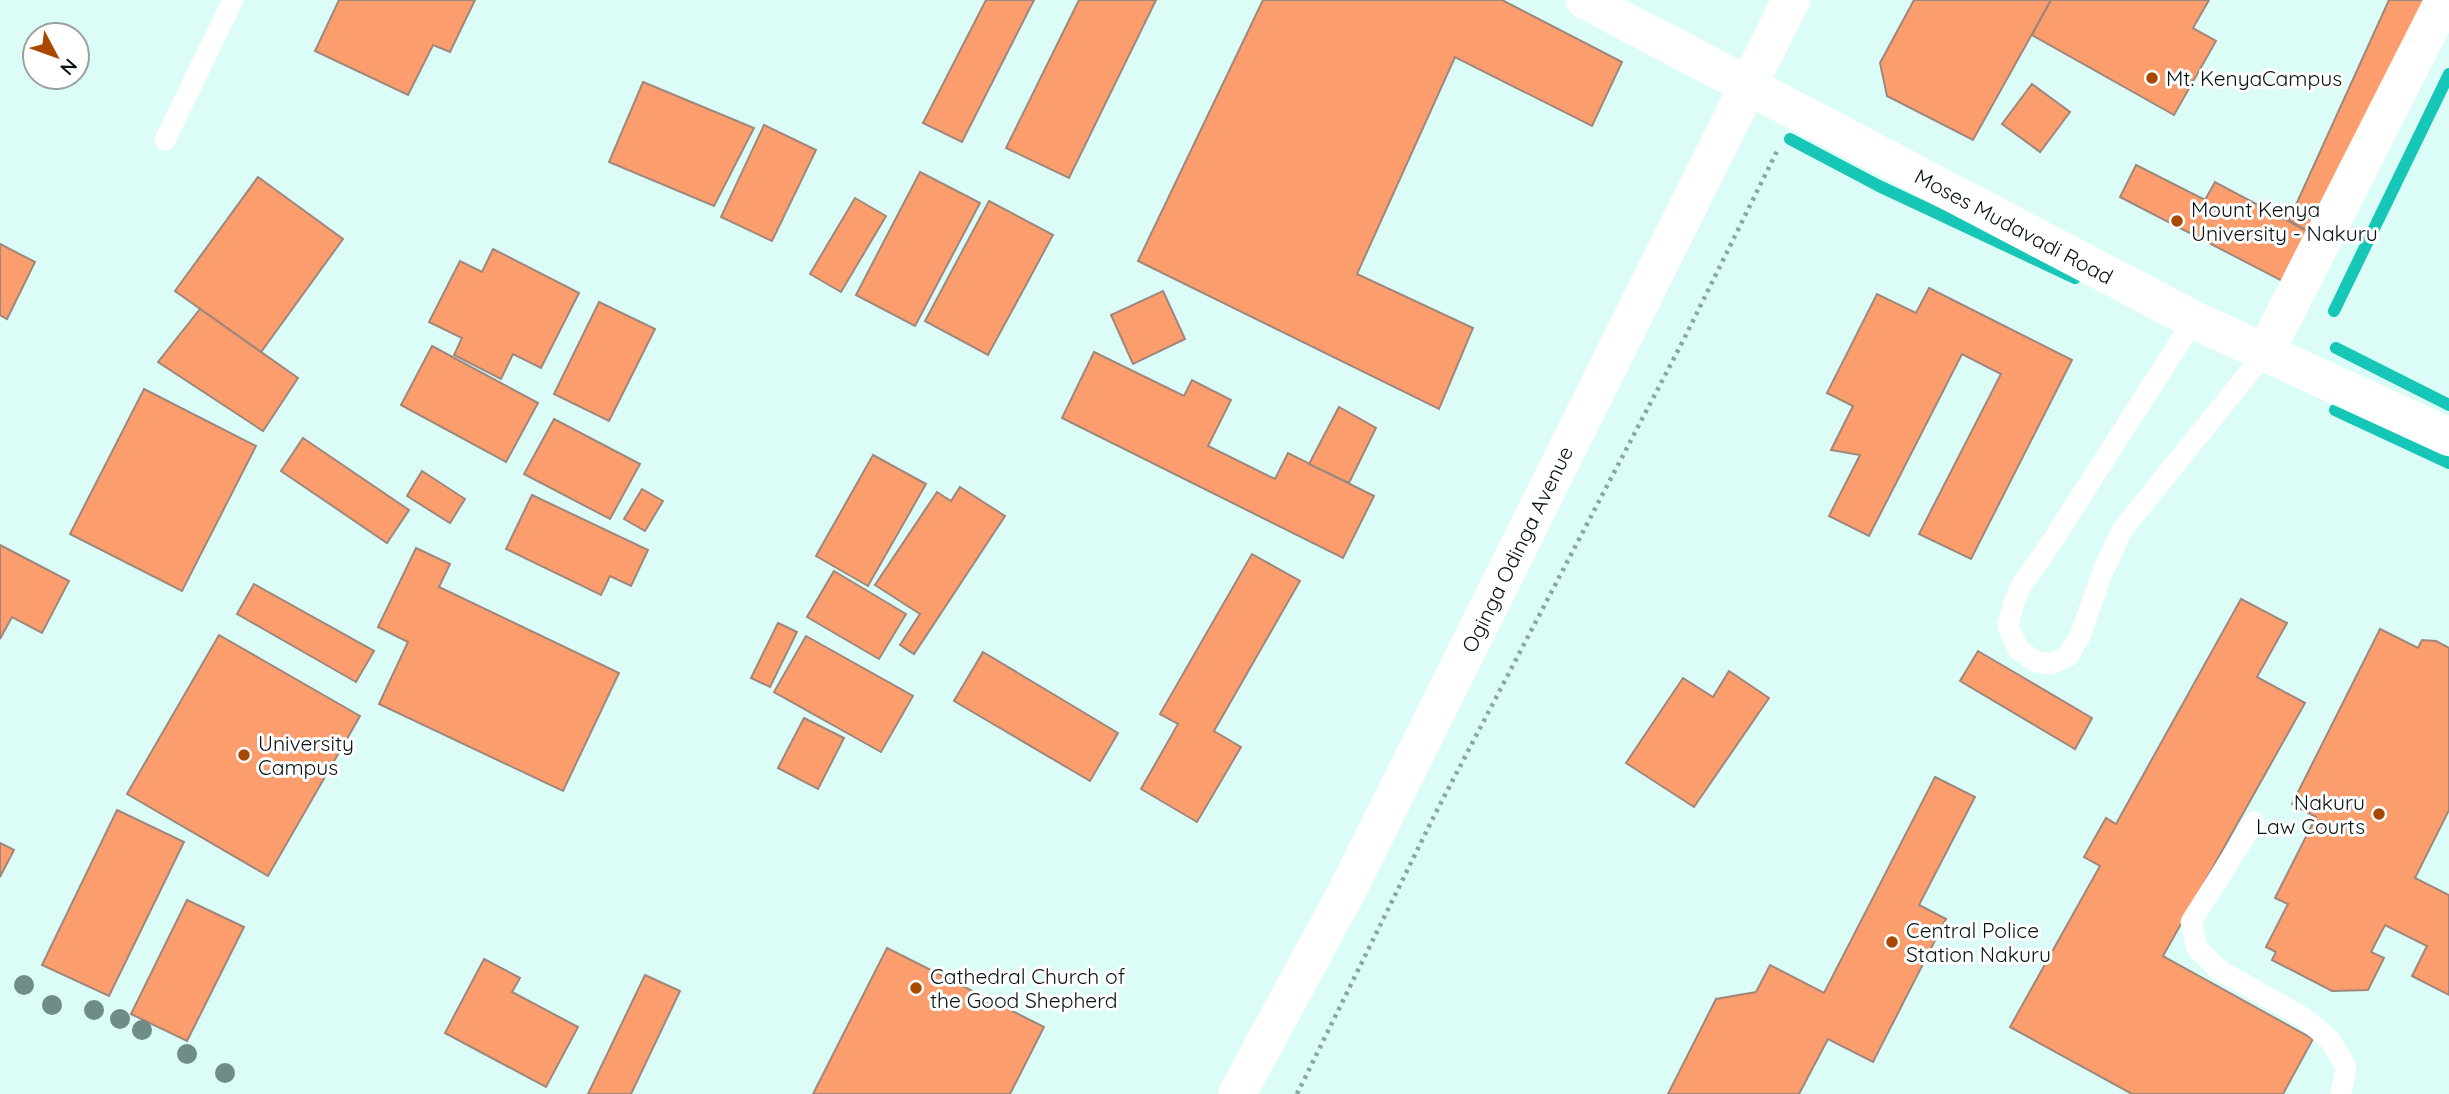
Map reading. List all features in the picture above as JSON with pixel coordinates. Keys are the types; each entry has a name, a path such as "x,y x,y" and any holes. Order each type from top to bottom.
{"street":[{"name":"Moses Mudavadi Road","path":"1585,0 2194,320 2449,437"},
{"name":"Oginga Odinga Avenue","path":"1237,1094 1346,893 1791,0"},
{"path":"2265,353 2444,0"}],"lane":[{"path":"165,140 233,0"},
{"path":"2194,320 2022,584 2008,626 2018,649 2036,662 2051,664 2068,656 2080,636 2103,571 2122,530 2265,353"},
{"path":"2254,822 2191,922 2197,948 2219,970 2304,1018 2331,1041 2346,1067 2342,1094"}],"path":[{"path":"1297,1094 1434,816 1678,351 1777,151"}],"building":[{"path":"339,0 475,0 450,52 433,45 408,95 315,51"},
{"path":"986,0 1034,0 962,142 923,123"},
{"path":"1079,0 1156,0 1069,178 1006,148"},
{"path":"1263,0 1502,0 1622,62 1592,126 1455,57 1357,274 1473,328 1439,409 1138,261"},
{"path":"1914,0 2051,0 1973,140 1887,96 1880,63"},
{"name":"Mt. KenyaCampus","path":"2051,0 2209,0 2193,28 2216,41 2174,115 2032,35"},
{"path":"2389,0 2426,0 2318,237 2289,220"},
{"path":"643,82 754,128 714,206 609,162"},
{"path":"2032,84 2070,112 2040,152 2002,124"},
{"path":"764,125 816,150 772,241 721,217"},
{"path":"2136,165 2205,200 2215,182 2318,237 2294,287 2120,197"},
{"path":"920,172 980,203 915,326 856,295"},
{"path":"258,177 343,239 261,352 175,291"},
{"path":"855,198 886,216 841,292 810,274"},
{"path":"989,201 1053,235 988,355 925,321"},
{"path":"0,244 35,262 7,319 0,315"},
{"path":"493,249 579,293 541,368 513,354 501,379 454,355 462,338 429,322 460,261 482,272"},
{"path":"1929,288 2072,360 1971,559 1919,534 2001,374 1962,354 1869,536 1829,516 1860,455 1831,450 1853,406 1827,393 1877,294 1916,313"},
{"path":"1163,291 1185,339 1133,364 1111,315"},
{"path":"599,302 655,329 609,421 554,394"},
{"path":"200,309 298,378 263,431 158,362"},
{"path":"432,346 538,403 506,462 401,405"},
{"path":"1094,352 1184,396 1192,380 1231,400 1208,446 1275,479 1288,453 1374,496 1343,558 1062,418"},
{"path":"144,389 256,446 182,591 70,534"},
{"path":"1339,407 1376,428 1349,483 1309,464"},
{"path":"554,419 640,464 610,519 524,474"},
{"path":"303,438 409,510 387,543 281,471"},
{"path":"873,455 926,484 868,586 816,556"},
{"path":"422,471 465,499 450,523 407,496"},
{"path":"960,487 1005,516 914,654 900,645 920,614 875,585 937,492 951,501"},
{"path":"642,489 663,501 645,531 624,519"},
{"path":"532,495 648,550 631,586 610,576 601,595 506,549"},
{"path":"0,545 69,581 42,633 12,617 0,639"},
{"path":"416,548 450,564 439,587 619,673 563,791 379,704 408,642 378,627"},
{"path":"1252,554 1300,581 1214,731 1241,747 1197,822 1141,789 1178,724 1160,714"},
{"path":"834,571 906,614 879,659 807,617"},
{"path":"254,584 374,651 356,682 237,614"},
{"path":"2241,599 2287,623 2257,677 2305,703 2163,956 2313,1039 2283,1094 2132,1094 2010,1027 2100,866 2084,857 2106,818 2116,824"},
{"path":"778,623 797,632 770,687 751,678"},
{"name":"Nakuru Law Courts","path":"2380,629 2418,648 2422,640 2436,641 2449,648 2449,810 2415,878 2449,895 2449,995 2412,976 2427,946 2385,925 2371,952 2384,958 2368,990 2332,991 2272,960 2276,952 2266,947 2288,904 2275,898 2316,817 2292,804"},
{"name":"University Campus","path":"219,635 360,716 268,876 127,794"},
{"path":"806,636 913,696 881,752 774,692"},
{"path":"1978,651 2092,718 2075,749 1960,681"},
{"path":"983,652 1118,733 1090,781 954,701"},
{"path":"1729,671 1769,698 1694,807 1626,763 1683,678 1713,697"},
{"path":"804,718 844,738 818,789 778,768"},
{"name":"Central Police Station Nakuru","path":"1935,777 1975,797 1919,905 1946,919 1873,1062 1828,1039 1799,1094 1668,1094 1716,999 1756,992 1770,965 1824,993"},
{"path":"117,810 184,842 109,996 42,965"},
{"path":"0,843 14,850 0,877"},
{"path":"187,900 244,927 187,1041 131,1014"},
{"name":"Cathedral Church of the Good Shepherd","path":"887,948 1044,1027 1010,1094 813,1094"},
{"path":"484,959 520,978 512,992 578,1027 546,1087 445,1033"},
{"path":"645,975 680,991 631,1094 588,1094"}],"waterway":[{"path":"2334,311 2449,74"},
{"path":"1790,139 1879,186 2075,278"},
{"path":"2336,348 2449,405"},
{"path":"2335,410 2449,463"}],"place":[{"name":"Mt. KenyaCampus","path":"2152,78"},
{"name":"Mount Kenya University - Nakuru","path":"2177,221"},
{"name":"University Campus","path":"244,755"},
{"name":"Nakuru Law Courts","path":"2379,814"},
{"name":"Central Police Station Nakuru","path":"1892,942"},
{"name":"Cathedral Church of the Good Shepherd","path":"916,988"}]}
